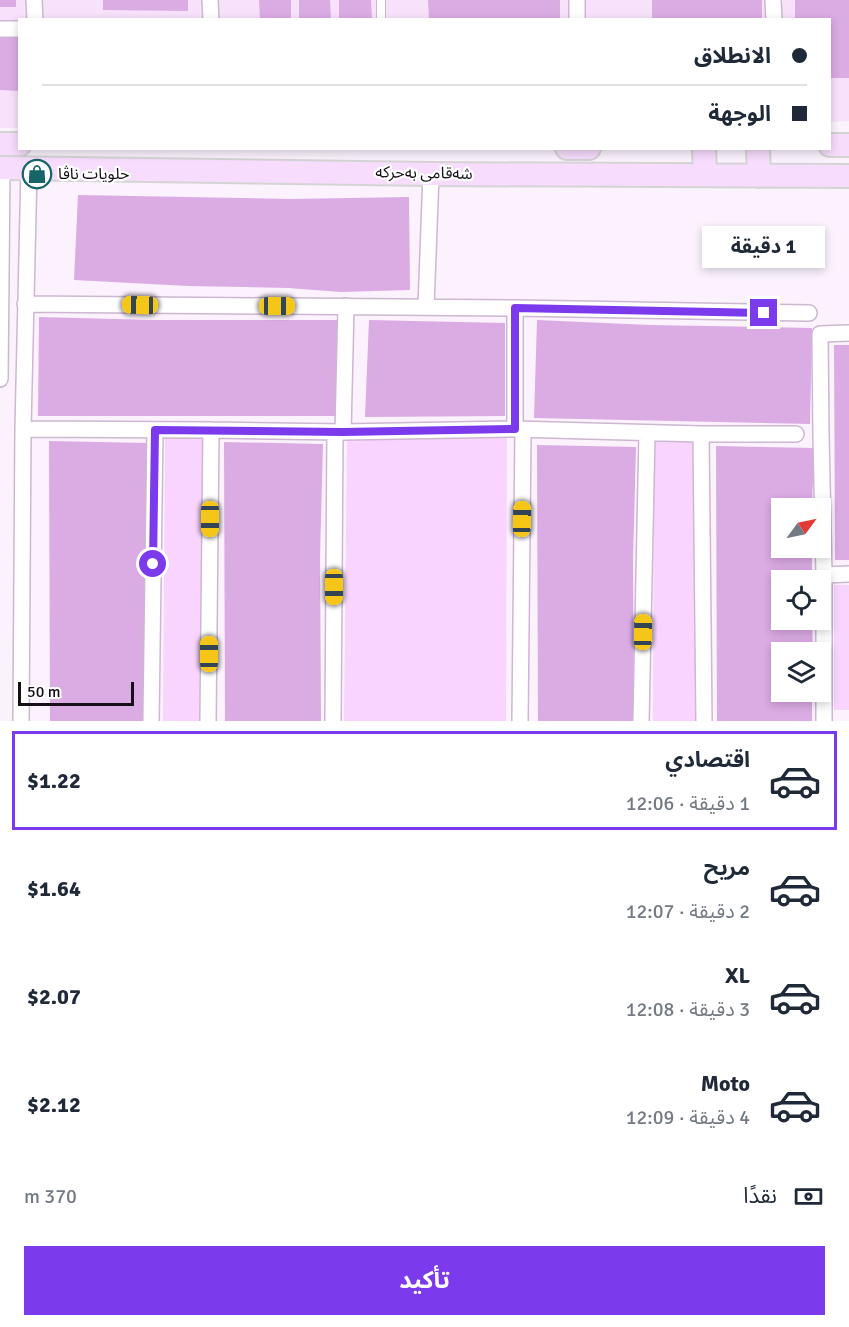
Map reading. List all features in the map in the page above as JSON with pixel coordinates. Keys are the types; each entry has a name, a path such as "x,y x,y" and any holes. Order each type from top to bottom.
{"main road":[{"path":"0,144 18,144"},
{"path":"831,145 849,145"},
{"path":"705,150 705,175"},
{"path":"758,150 759,176"},
{"name":"شەقامی بەحرکە","path":"1,168 431,174 849,176"}],"street":[{"path":"34,0 35,18"},
{"path":"210,0 211,18"},
{"path":"577,0 577,18"},
{"path":"773,0 774,18"},
{"path":"0,29 18,29"},
{"path":"0,379 1,168"},
{"path":"21,721 23,429 29,169"},
{"path":"426,307 431,174"},
{"path":"25,304 809,313"},
{"path":"333,721 339,432 346,306"},
{"path":"515,308 519,429 520,721"},
{"path":"824,570 820,334 849,333"},
{"path":"23,429 339,432 519,429 796,434"},
{"path":"151,721 155,430"},
{"path":"208,721 211,430"},
{"path":"641,721 647,433"},
{"path":"701,434 704,721"},
{"path":"831,575 849,574"},
{"path":"824,630 824,721"}],"lane":[{"path":"381,0 381,18"}],"shaded area":[{"path":"0,0 849,0 849,121 831,122 831,18 18,18 18,128 0,128"},
{"path":"165,437 203,438 201,721 163,721"},
{"path":"654,437 696,438 695,721 653,721"},
{"path":"347,438 507,438 506,721 344,721"},
{"path":"834,585 849,585 849,710 834,710"}],"building":[{"path":"0,0 16,0 16,7 0,7"},
{"path":"103,0 188,0 188,11 103,10"},
{"path":"259,0 291,0 291,18 260,18"},
{"path":"299,0 330,0 331,18 299,18"},
{"path":"339,0 371,0 372,18 339,18"},
{"path":"428,0 560,0 560,18 429,18"},
{"path":"652,0 762,0 762,18 652,18"},
{"path":"795,0 849,0 849,78 831,78 831,18 795,18"},
{"path":"0,33 18,33 18,91 0,90"},
{"path":"78,195 290,199 409,197 410,290 341,292 74,280"},
{"path":"39,317 152,320 338,320 338,416 38,416"},
{"path":"369,320 505,323 505,416 365,417"},
{"path":"537,320 812,328 810,424 534,418"},
{"path":"834,345 849,345 849,560 835,560"},
{"path":"49,441 147,443 146,721 50,721"},
{"path":"224,442 323,444 320,557 321,721 225,721"},
{"path":"537,445 636,447 633,560 634,721 538,721"},
{"path":"716,446 814,448 812,498 771,498 771,558 812,558 812,570 771,570 771,630 812,630 813,642 771,642 771,702 812,702 812,721 717,721"}],"place":[{"name":"حلويات ناڤا","path":"37,174"}],"route":[{"path":"153,564 155,430 343,432 515,429 515,308 764,313"}]}
